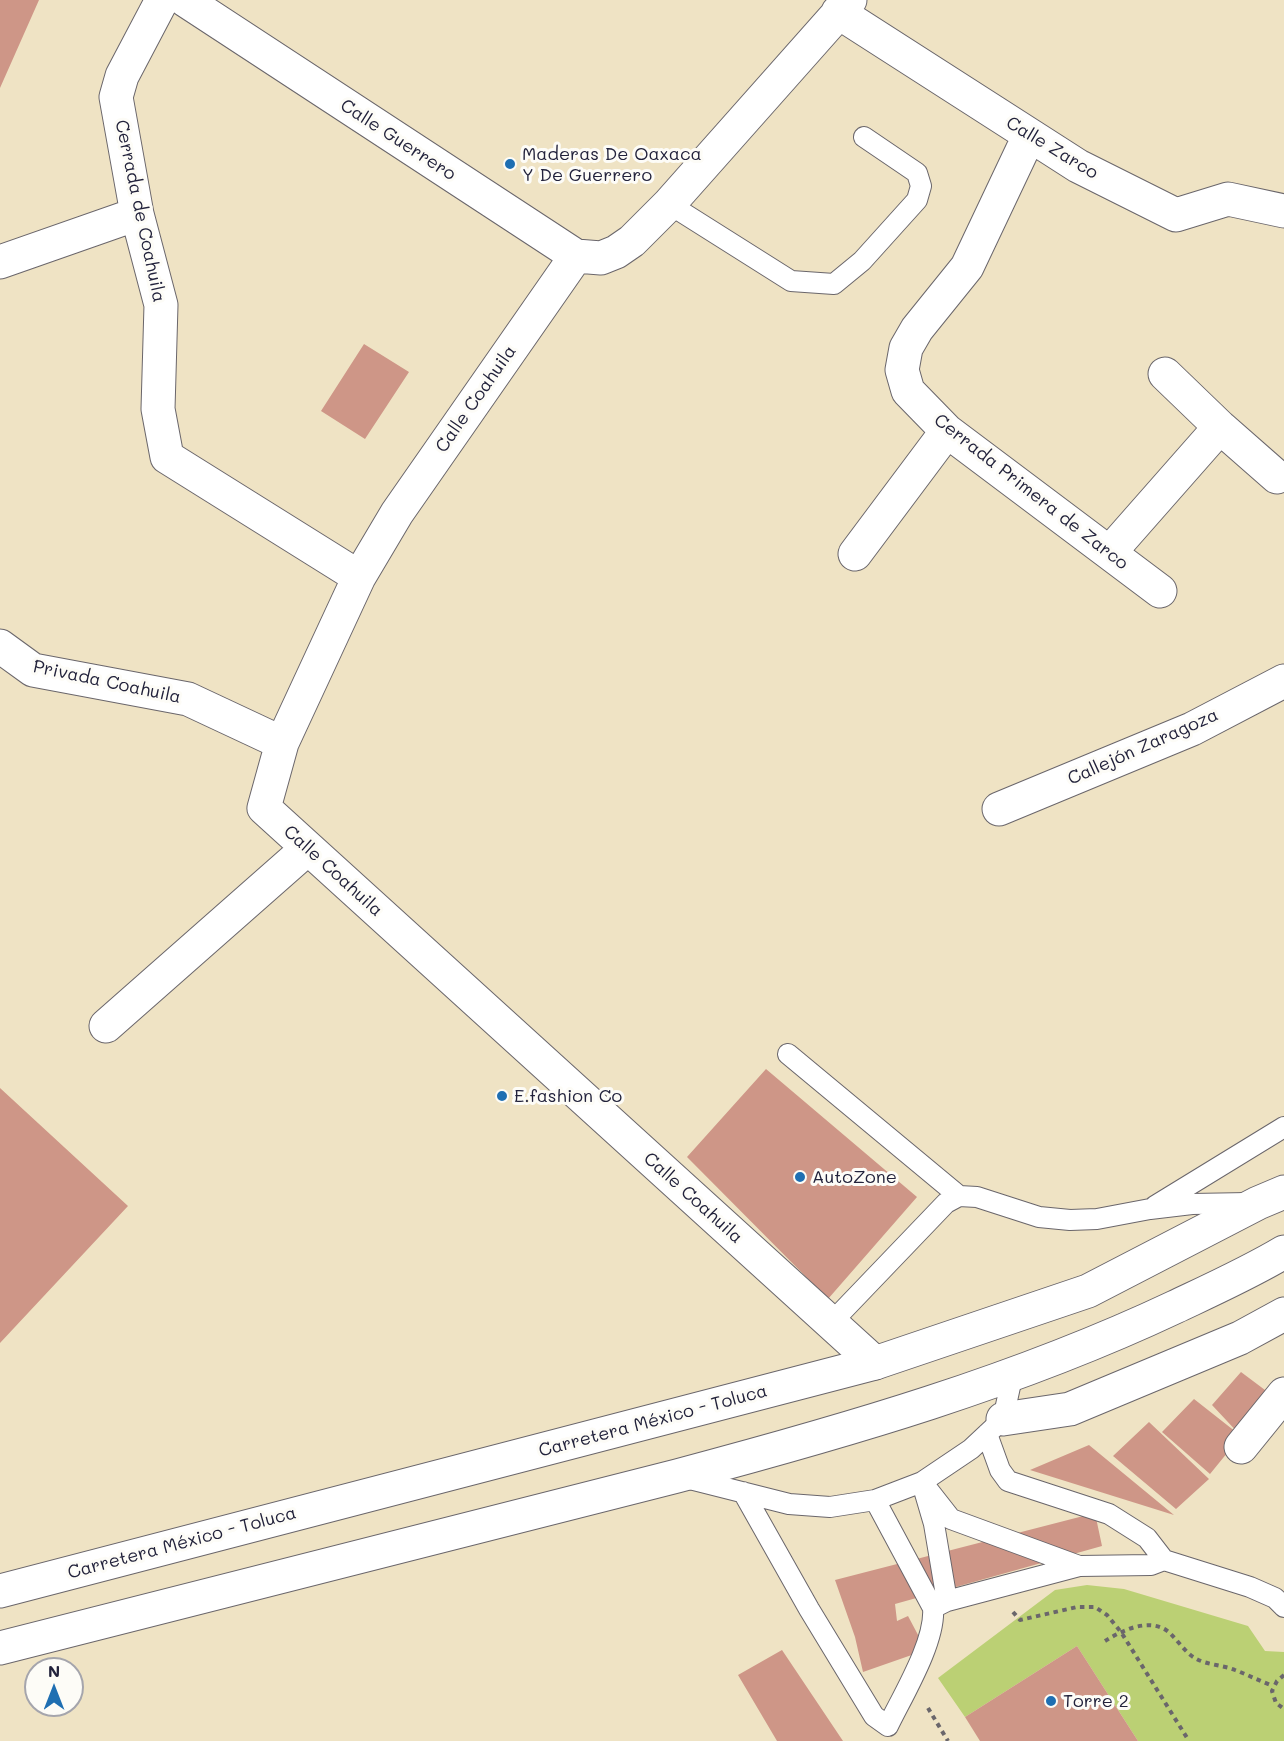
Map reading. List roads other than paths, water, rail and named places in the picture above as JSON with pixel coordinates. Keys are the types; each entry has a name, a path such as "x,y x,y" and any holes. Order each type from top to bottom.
{"street":[{"name":"Cerrada de Coahuila","path":"162,0 122,76 116,97 137,214 161,305 158,409 167,457 359,577"},
{"name":"Calle Guerrero","path":"185,0 576,256"},
{"path":"576,256 601,258 616,252 632,240 669,204 844,6"},
{"name":"Calle Zarco","path":"844,6 1029,136 1078,166 1176,215 1228,199 1284,211"},
{"name":"Cerrada Primera de Zarco","path":"1029,136 967,267 916,329 906,348 902,370 908,391 947,431 1160,591"},
{"path":"0,262 137,214"},
{"name":"Calle Coahuila","path":"576,256 397,513 359,577 282,743 264,808 875,1363"},
{"path":"1165,374 1277,477"},
{"path":"1110,552 1220,427"},
{"path":"855,554 947,431"},
{"name":"Privada Coahuila","path":"0,646 33,670 188,699 282,743"},
{"name":"Callejón Zaragoza","path":"999,809 1192,729 1284,681"},
{"path":"106,1026 308,848"},
{"name":"Carretera México - Toluca","path":"0,1591 875,1363 1088,1291 1271,1198"},
{"path":"0,1648 786,1447 1013,1373 1137,1325 1284,1252"},
{"path":"995,1426 1070,1409 1240,1338 1284,1314"},
{"path":"1241,1447 1284,1394"}],"lane":[{"path":"669,204 791,281 834,285 862,261 917,200 921,186 916,173 864,137"},
{"path":"788,1054 959,1196"},
{"path":"1150,1209 1284,1126"},
{"path":"831,1323 946,1203 959,1196 977,1197 1038,1216 1070,1220 1097,1219 1192,1204 1271,1198"},
{"path":"1013,1373 995,1426 1000,1470 1008,1481 1109,1514 1147,1538 1164,1560 1250,1587 1275,1598 1284,1607"},
{"path":"677,1476 789,1503 830,1508 875,1500 922,1482 971,1449 995,1426"},
{"path":"922,1482 951,1519 1079,1566"},
{"path":"743,1492 809,1609 874,1716 888,1726 928,1643 940,1605 934,1524 922,1482"},
{"path":"875,1500 940,1605"},
{"path":"940,1605 1079,1566 1151,1565 1164,1560"}],"place":[{"name":"Maderas De Oaxaca Y De Guerrero","path":"510,164"},
{"name":"E.fashion Co","path":"502,1096"},
{"name":"AutoZone","path":"800,1177"},
{"name":"Torre 2","path":"1051,1701"}]}
